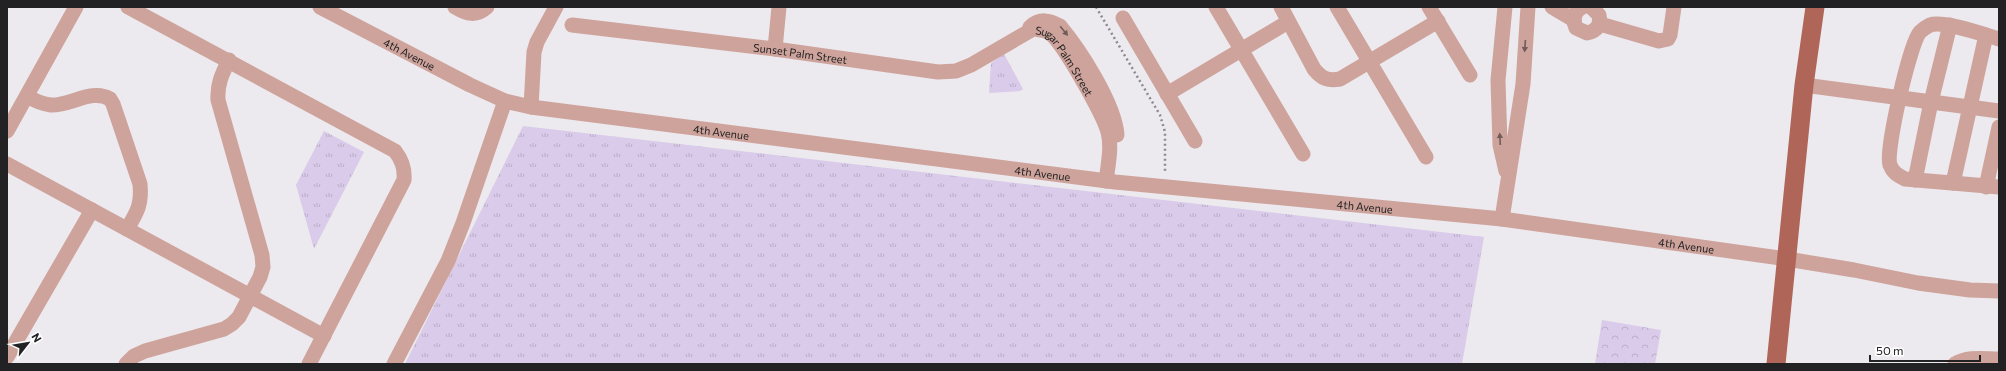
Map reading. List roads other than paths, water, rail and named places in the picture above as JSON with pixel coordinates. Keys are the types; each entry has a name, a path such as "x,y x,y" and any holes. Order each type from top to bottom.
{"main road":[{"path":"1776,364 1804,85 1815,7"}],"street":[{"path":"7,131 76,7"},
{"path":"128,7 229,60 395,151 405,170 404,180 309,364"},
{"name":"4th Avenue","path":"320,7 505,101 531,107 1110,181 1502,220 1787,259 1854,270 1918,283 1970,290 1999,291"},
{"path":"455,7 473,14 480,13 487,7"},
{"path":"531,107 534,52 537,42 556,7"},
{"path":"775,49 779,7"},
{"path":"1216,7 1303,154"},
{"path":"1281,7 1314,70 1321,77 1330,80 1340,79 1438,21"},
{"path":"1337,7 1426,157"},
{"path":"1429,7 1470,75"},
{"path":"1505,7 1498,87 1500,144 1508,177"},
{"path":"1502,220 1523,84 1528,7"},
{"path":"1552,7 1575,12 1576,28 1583,32 1595,30 1600,24 1599,15 1591,7"},
{"path":"1600,24 1659,41 1664,41 1668,39 1670,35 1674,7"},
{"path":"1122,18 1195,141"},
{"path":"1167,94 1288,22"},
{"path":"1953,183 1970,107 1992,37 1950,25 1931,24 1920,32 1899,98 1889,149 1889,164 1894,173 1905,179 1992,187 1999,127"},
{"name":"Sunset Palm Street","path":"572,25 775,49 915,70 956,71 971,65 1020,36"},
{"path":"1915,180 1931,102 1950,25"},
{"name":"Sugar Palm Street","path":"1020,36 1033,29 1045,30 1053,36 1102,117 1108,133 1110,152 1110,181"},
{"path":"126,364 134,356 224,329 232,324 239,317 263,267 262,255 218,100 220,78 229,60"},
{"path":"1804,85 1999,111"},
{"path":"27,96 36,102 52,105 96,95 110,99 140,184 140,206 127,229"},
{"path":"394,364 448,261 463,223 505,101"},
{"path":"7,164 249,297 324,336"},
{"path":"7,357 92,210"},
{"path":"1955,364 1970,358 1999,359"}]}
